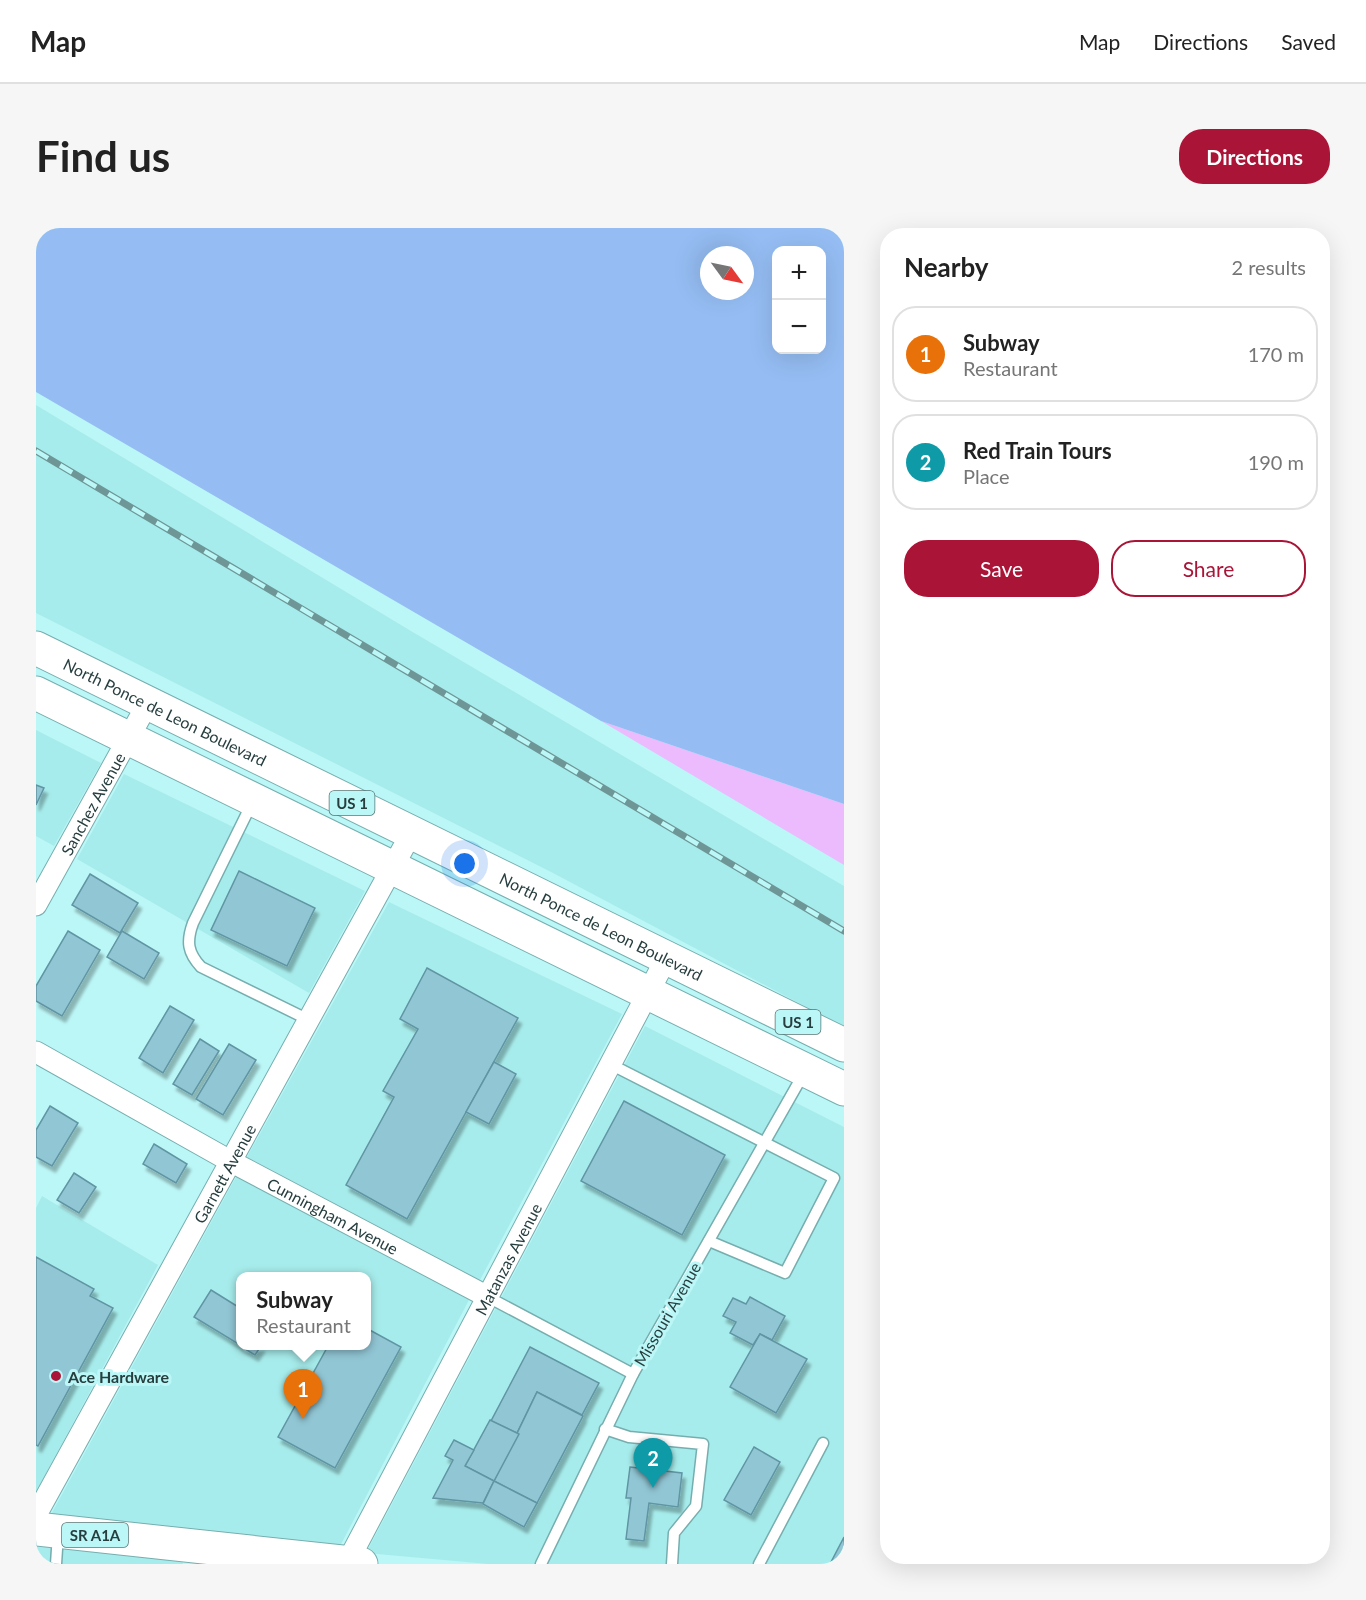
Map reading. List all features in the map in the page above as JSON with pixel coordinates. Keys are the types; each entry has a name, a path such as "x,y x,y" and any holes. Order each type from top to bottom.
{"main road":[{"name":"North Ponce de Leon Boulevard","path":"36,648 844,1045"},
{"name":"US 1","path":"36,693 844,1089"},
{"name":"SR A1A","path":"43,1525 193,1555 354,1563"}],"street":[{"name":"Sanchez Avenue","path":"36,905 148,703"},
{"name":"Garnett Avenue","path":"43,1525 230,1161 412,832"},
{"name":"Matanzas Avenue","path":"354,1563 486,1296 667,957"},
{"name":"Cunningham Avenue","path":"36,1052 230,1161 486,1296"}],"lane":[{"path":"254,800 193,923 188,936 188,946 192,957 201,967 309,1020"},
{"path":"610,1064 834,1178 785,1273 709,1241"},
{"name":"Missouri Avenue","path":"541,1564 633,1374 805,1070"},
{"name":"Cunningham Avenue","path":"486,1296 633,1374"},
{"path":"605,1429 629,1437 703,1443 696,1506 674,1533 672,1564"},
{"path":"759,1564 823,1443"},
{"path":"43,1525 56,1564"}],"shaded area":[{"path":"36,228 844,228 844,804 601,721 36,392"},
{"path":"36,405 411,631 844,886 844,1027 551,872 36,613"},
{"path":"601,721 844,804 844,865"},
{"path":"36,730 101,763 54,846 36,836"},
{"path":"124,774 365,891 309,993 77,859"},
{"path":"389,902 622,1014 480,1280 247,1157"},
{"path":"645,1026 844,1127 844,1564 488,1564 366,1553"},
{"path":"236,1177 469,1300 338,1550 49,1518"},
{"path":"42,1196 158,1265 36,1492 36,1208"},
{"path":"36,1542 181,1557 183,1564 36,1564"}],"building":[{"path":"36,785 44,788 36,805"},
{"path":"239,871 315,908 287,966 211,930"},
{"path":"90,874 138,903 120,933 72,905"},
{"path":"68,931 100,950 62,1016 36,1001 36,986"},
{"path":"122,931 159,953 144,979 107,957"},
{"path":"427,968 518,1018 407,1219 346,1185 394,1097 383,1091 418,1029 400,1019"},
{"path":"170,1006 194,1020 163,1073 139,1058"},
{"path":"200,1039 219,1051 192,1095 173,1084"},
{"path":"229,1044 256,1060 223,1115 196,1099"},
{"path":"494,1062 516,1074 489,1124 466,1112"},
{"path":"624,1101 725,1155 682,1235 581,1181"},
{"path":"50,1106 78,1123 52,1166 36,1157 36,1130"},
{"path":"154,1144 187,1164 176,1183 143,1164"},
{"path":"74,1173 96,1187 79,1213 57,1200"},
{"name":"Ace Hardware","path":"36,1257 94,1289 90,1296 113,1308 38,1446 36,1445"},
{"path":"211,1290 236,1306 236,1343 194,1317"},
{"path":"750,1297 785,1316 772,1340 760,1334 753,1345 730,1333 736,1322 723,1316 733,1298 746,1304"},
{"path":"371,1331 401,1347 335,1468 278,1437 326,1350 371,1350"},
{"path":"760,1334 807,1359 776,1413 730,1387"},
{"path":"530,1347 599,1383 582,1415 537,1392 517,1433 491,1421"},
{"path":"247,1350 258,1350 255,1355"},
{"path":"537,1392 583,1416 537,1503 494,1481"},
{"path":"490,1420 519,1434 494,1481 465,1466"},
{"path":"454,1440 474,1450 465,1466 494,1481 483,1503 433,1498 453,1460 445,1456"},
{"path":"754,1447 780,1462 751,1515 724,1500"},
{"path":"630,1467 682,1473 678,1507 649,1503 644,1541 626,1539 631,1498 626,1498"},
{"path":"494,1481 537,1503 524,1527 483,1504"},
{"path":"844,1537 844,1564 830,1564"}],"railway":[{"path":"36,451 844,931"}],"place":[{"name":"Ace Hardware","path":"56,1376"},
{"name":"Subway","path":"303,1419"},
{"name":"Red Train Tours","path":"653,1488"}]}
